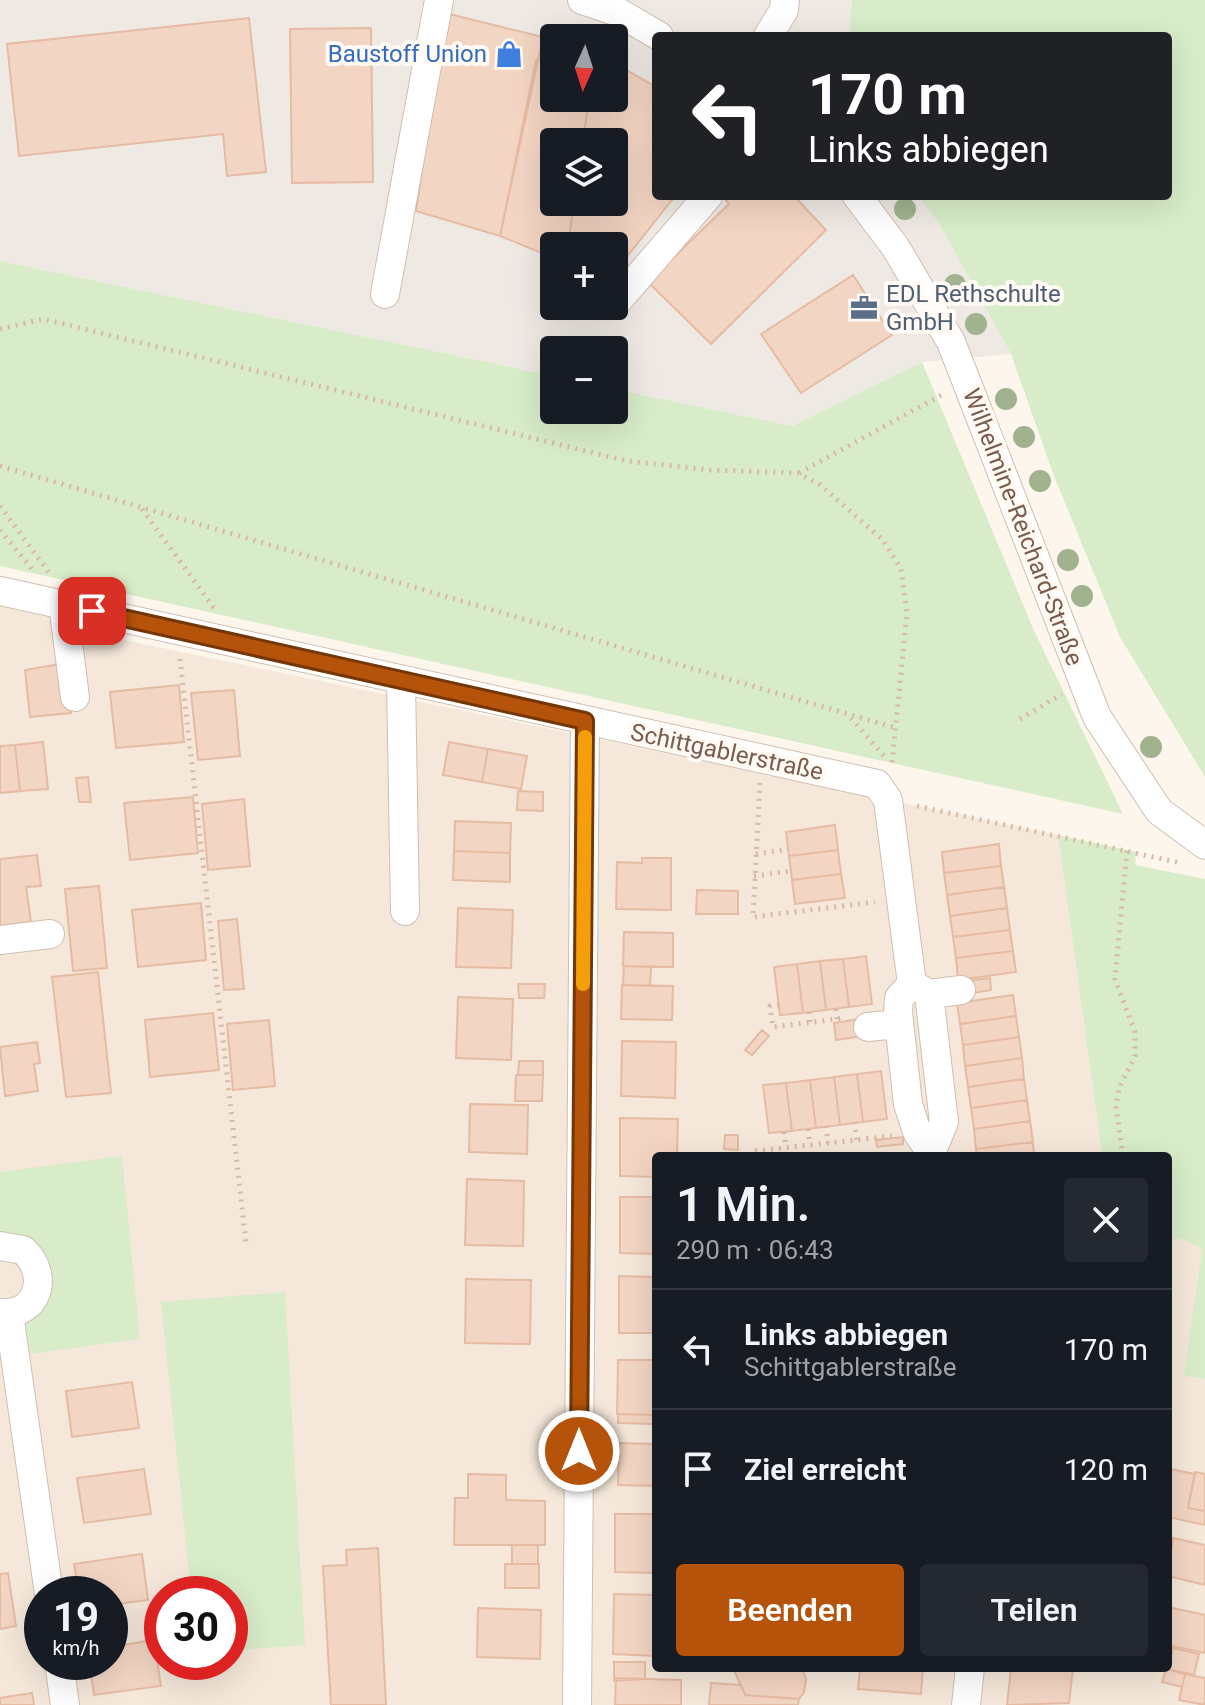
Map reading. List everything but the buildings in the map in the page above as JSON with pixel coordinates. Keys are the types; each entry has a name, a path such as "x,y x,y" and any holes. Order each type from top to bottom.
{"street":[{"path":"385,294 439,0"},
{"path":"582,0 618,12 652,32"},
{"path":"770,32 784,10 785,0"},
{"path":"628,288 705,200"},
{"name":"Wilhelmine-Reichard-Straße","path":"860,200 896,248 930,302 967,382 1097,717 1159,811 1205,845"},
{"name":"Schittgablerstraße","path":"0,591 877,784 888,800"},
{"path":"63,604 75,697"},
{"path":"401,681 405,911"},
{"path":"577,1705 585,721"},
{"path":"888,800 900,899 944,1122 927,1147"},
{"path":"0,940 50,934"},
{"path":"927,1147 908,1104 898,1024 899,998 920,989 961,990"},
{"path":"860,1022 898,1024"},
{"path":"0,1246 23,1250 37,1266 39,1276 39,1287 28,1305 5,1313 46,1576"},
{"path":"966,1705 970,1672"},
{"path":"62,1680 65,1705"}],"path":[{"path":"0,329 43,319 627,461 710,470 798,473 820,485 883,540 901,569 907,613 896,728 0,466"},
{"path":"798,473 967,382"},
{"path":"0,506 53,578 63,604"},
{"path":"141,508 241,645"},
{"path":"176,630 246,1243"},
{"path":"1020,719 1083,682"},
{"path":"850,717 892,765"},
{"path":"761,760 753,917 900,899"},
{"path":"888,800 1166,859"},
{"path":"756,854 788,849"},
{"path":"1122,1152 1116,1107 1119,1088 1135,1056 1135,1032 1115,979 1127,851"},
{"path":"754,876 791,871"},
{"path":"807,903 807,911"},
{"path":"779,1005 770,1006 773,1027 837,1019 860,1022"},
{"path":"836,1009 837,1019"},
{"path":"809,1012 810,1022"},
{"path":"854,1122 857,1140"},
{"path":"826,1126 828,1143"},
{"path":"808,1129 810,1145"},
{"path":"784,1132 786,1148"},
{"path":"755,1151 857,1140 927,1147"}],"shaded area":[{"path":"0,0 852,0 849,32 652,32 652,200 922,200 941,227 1011,354 922,362 792,426 628,392 628,336 540,336 540,373 0,261"},
{"path":"0,595 81,631 1058,835 1102,1152 652,1152 652,1672 1172,1672 1172,1152 1162,1152 1182,1151 1202,1249 1185,1375 1205,1379 1205,1705 0,1705"}],"green space":[{"path":"852,0 1205,0 1205,777 1120,637 1054,476 1011,354 941,227 922,200 1172,200 1172,32 849,32"},
{"path":"0,261 540,373 540,424 628,424 628,392 792,426 922,362 1035,633 1123,814 0,566"},
{"path":"1058,835 1136,852 1135,865 1205,879 1205,1379 1184,1376 1202,1249 1186,1240 1172,1238 1172,1152 1102,1152"},
{"path":"122,1156 140,1339 30,1354 26,1326 49,1289 49,1273 37,1245 0,1234 0,1172"},
{"path":"285,1292 305,1645 248,1650 248,1576 189,1576 161,1302"}],"slow traffic":[{"path":"583,984 585,737"}],"place":[{"name":"Baustoff Union","path":"509,54"},
{"name":"EDL Rethschulte GmbH","path":"864,308"}],"route":[{"path":"92,611 585,721 579,1451"}]}
